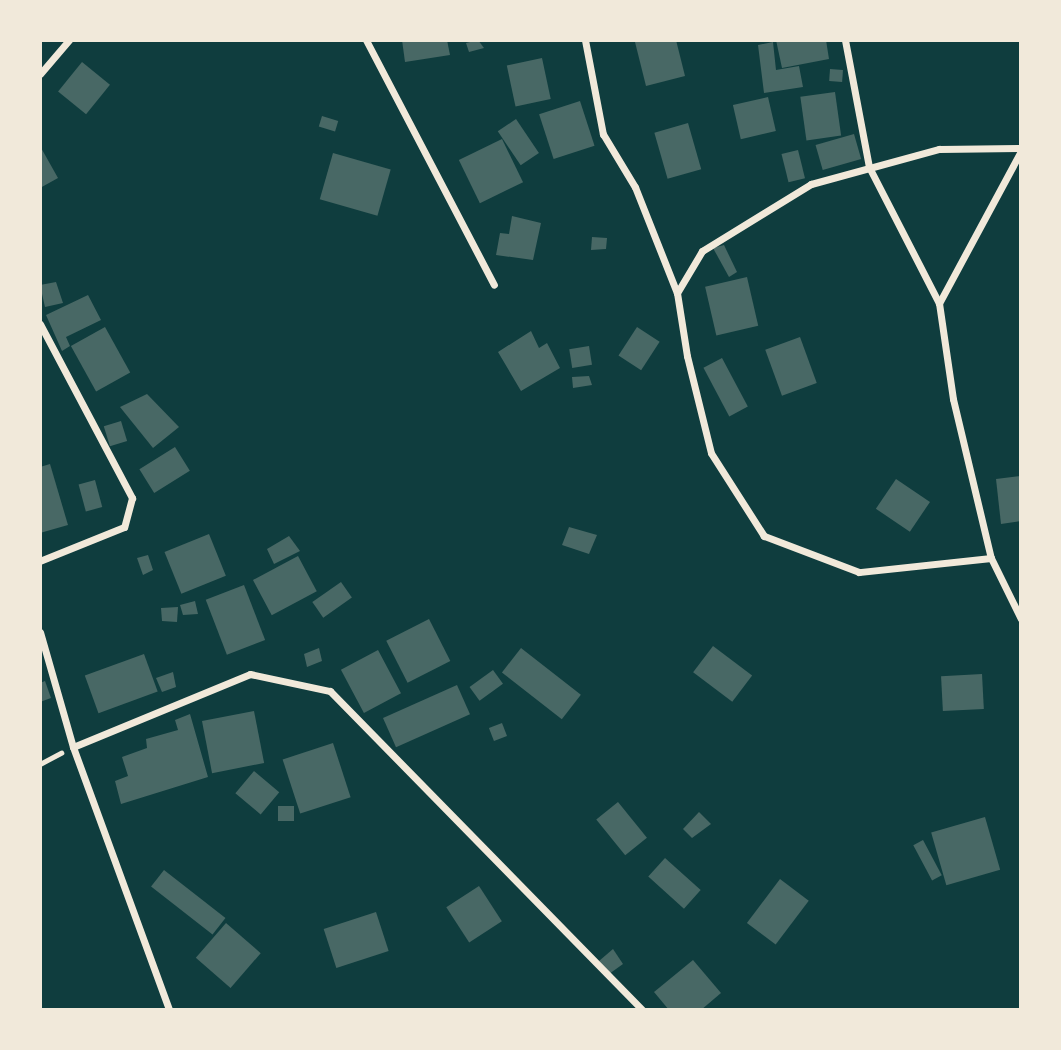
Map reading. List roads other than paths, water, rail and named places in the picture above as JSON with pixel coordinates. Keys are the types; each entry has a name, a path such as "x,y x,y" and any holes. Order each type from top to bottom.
{"street":[{"path":"40,74 69,40"},
{"path":"366,40 494,285"},
{"path":"585,40 603,134 635,187 677,293 687,356 712,453 764,536 859,572 990,558"},
{"path":"845,40 869,167 939,303 953,398 990,558 1021,618"},
{"path":"677,293 702,251 811,184 939,149 1021,150 939,303"},
{"path":"40,324 132,498 124,527 40,561"},
{"path":"40,632 73,747 169,1010"},
{"path":"73,747 250,674 330,691 642,1010"}]}
